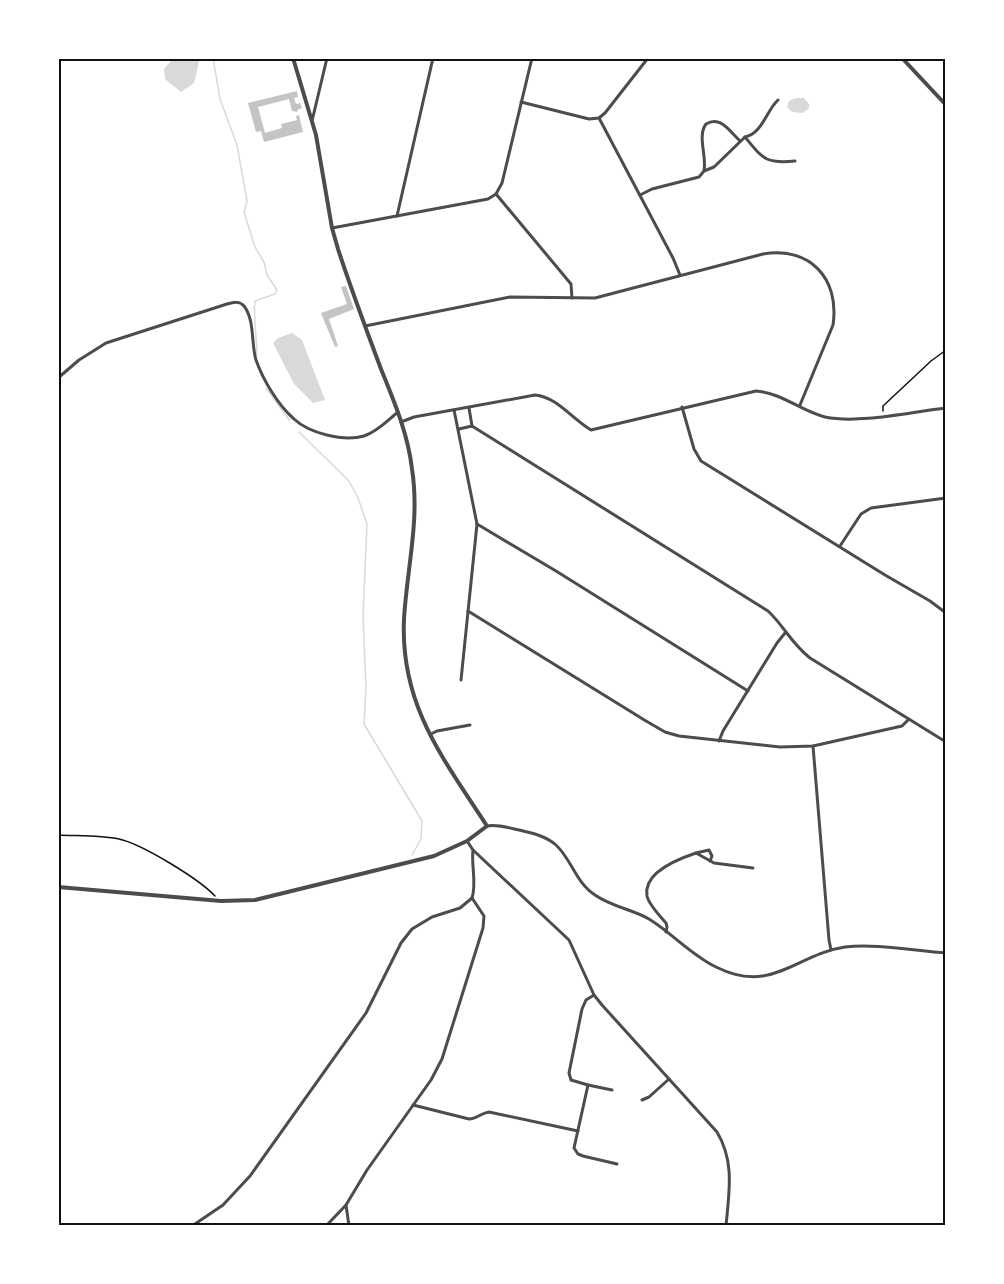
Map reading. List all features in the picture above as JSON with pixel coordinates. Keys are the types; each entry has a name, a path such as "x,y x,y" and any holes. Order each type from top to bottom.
{"street":[{"path":"293,58 312,121 332,228 365,326 398,412 412,468 416,499 414,539 404,620 409,681 429,735 488,826"},
{"path":"312,121 327,58"},
{"path":"397,216 433,58"},
{"path":"332,228 488,199 496,194 502,183 532,58"},
{"path":"522,102 589,119 599,118 648,58"},
{"path":"902,58 945,105"},
{"path":"940,100 945,98"},
{"path":"639,195 652,189 699,177 704,171 714,167 740,141 751,136 778,100"},
{"path":"599,118 674,258 680,275"},
{"path":"704,171 702,132 707,123 713,120 721,122 740,141"},
{"path":"745,137 770,161 777,163 795,161"},
{"path":"496,194 571,284 572,298"},
{"path":"365,326 510,297 595,298 779,251 801,257 822,273 834,297 833,325 800,405"},
{"path":"58,378 79,360 106,343 238,302 242,304 249,316 256,359 261,371 282,405 295,420 339,437 357,437 369,434 398,412"},
{"path":"401,422 414,417 525,396 543,396 591,430 756,391 766,392 822,416 847,420 945,408"},
{"path":"682,407 694,449 701,461 945,612"},
{"path":"469,408 472,426"},
{"path":"454,410 477,524 462,680"},
{"path":"459,429 472,426 768,610 779,621 797,648 810,658 945,742"},
{"path":"840,546 861,514 871,508 945,498"},
{"path":"477,524 748,691"},
{"path":"468,611 665,732 679,736 780,747 813,746 902,726 909,719"},
{"path":"719,741 723,731 785,633"},
{"path":"429,735 437,731 470,725"},
{"path":"813,746 831,950"},
{"path":"58,887 221,901 255,900 424,860 446,852 488,826 495,825 537,834 548,839 563,853 584,885 594,895 649,919 717,968 744,976 777,974 831,950 844,947 945,953"},
{"path":"467,841 473,850 564,934 574,947 594,995 717,1132 726,1150 729,1172 726,1226"},
{"path":"192,1226 223,1205 250,1176 366,1013 401,943 412,929 432,917 460,908 472,898 475,891 473,850"},
{"path":"666,932 666,923 647,896 649,880 670,865 696,853 709,850 712,856 710,861"},
{"path":"696,853 710,861 753,868"},
{"path":"326,1226 346,1205 367,1170 431,1080 442,1059 483,928 484,916 472,898"},
{"path":"594,995 586,1000 582,1009 568,1073 571,1080 612,1090"},
{"path":"642,1100 649,1097 669,1079"},
{"path":"588,1085 574,1148 578,1154 617,1164"},
{"path":"413,1105 469,1119 475,1119 482,1113 489,1112 578,1131"},
{"path":"346,1205 349,1226"}],"path":[{"path":"884,415 883,406 945,350"},
{"path":"58,835 109,838 128,842 199,881 221,901"}],"shaded area":[{"path":"200,58 194,83 181,92 165,79 164,69 173,59"},
{"path":"804,98 809,104 809,108 803,113 792,112 787,107 789,101"},
{"path":"292,333 302,340 325,400 313,403 294,384 273,343 278,338"}],"building":[{"path":"297,91 298,97 294,98 296,104 300,103 302,108 297,110 298,112 292,111 289,99 258,107 265,133 282,128 281,124 297,120 296,116 299,115 303,132 264,142 261,131 256,132 248,103"},
{"path":"346,286 354,309 329,319 338,346 335,347 321,313 347,304 341,287"}],"waterway":[{"path":"213,58 220,99 237,145 247,201 244,212 255,247 264,262 267,275 277,290 275,294 255,301 257,355"},
{"path":"266,388 290,421"},
{"path":"299,432 349,481 367,524 363,616 366,688 364,724 422,821 421,839 412,855"}]}
